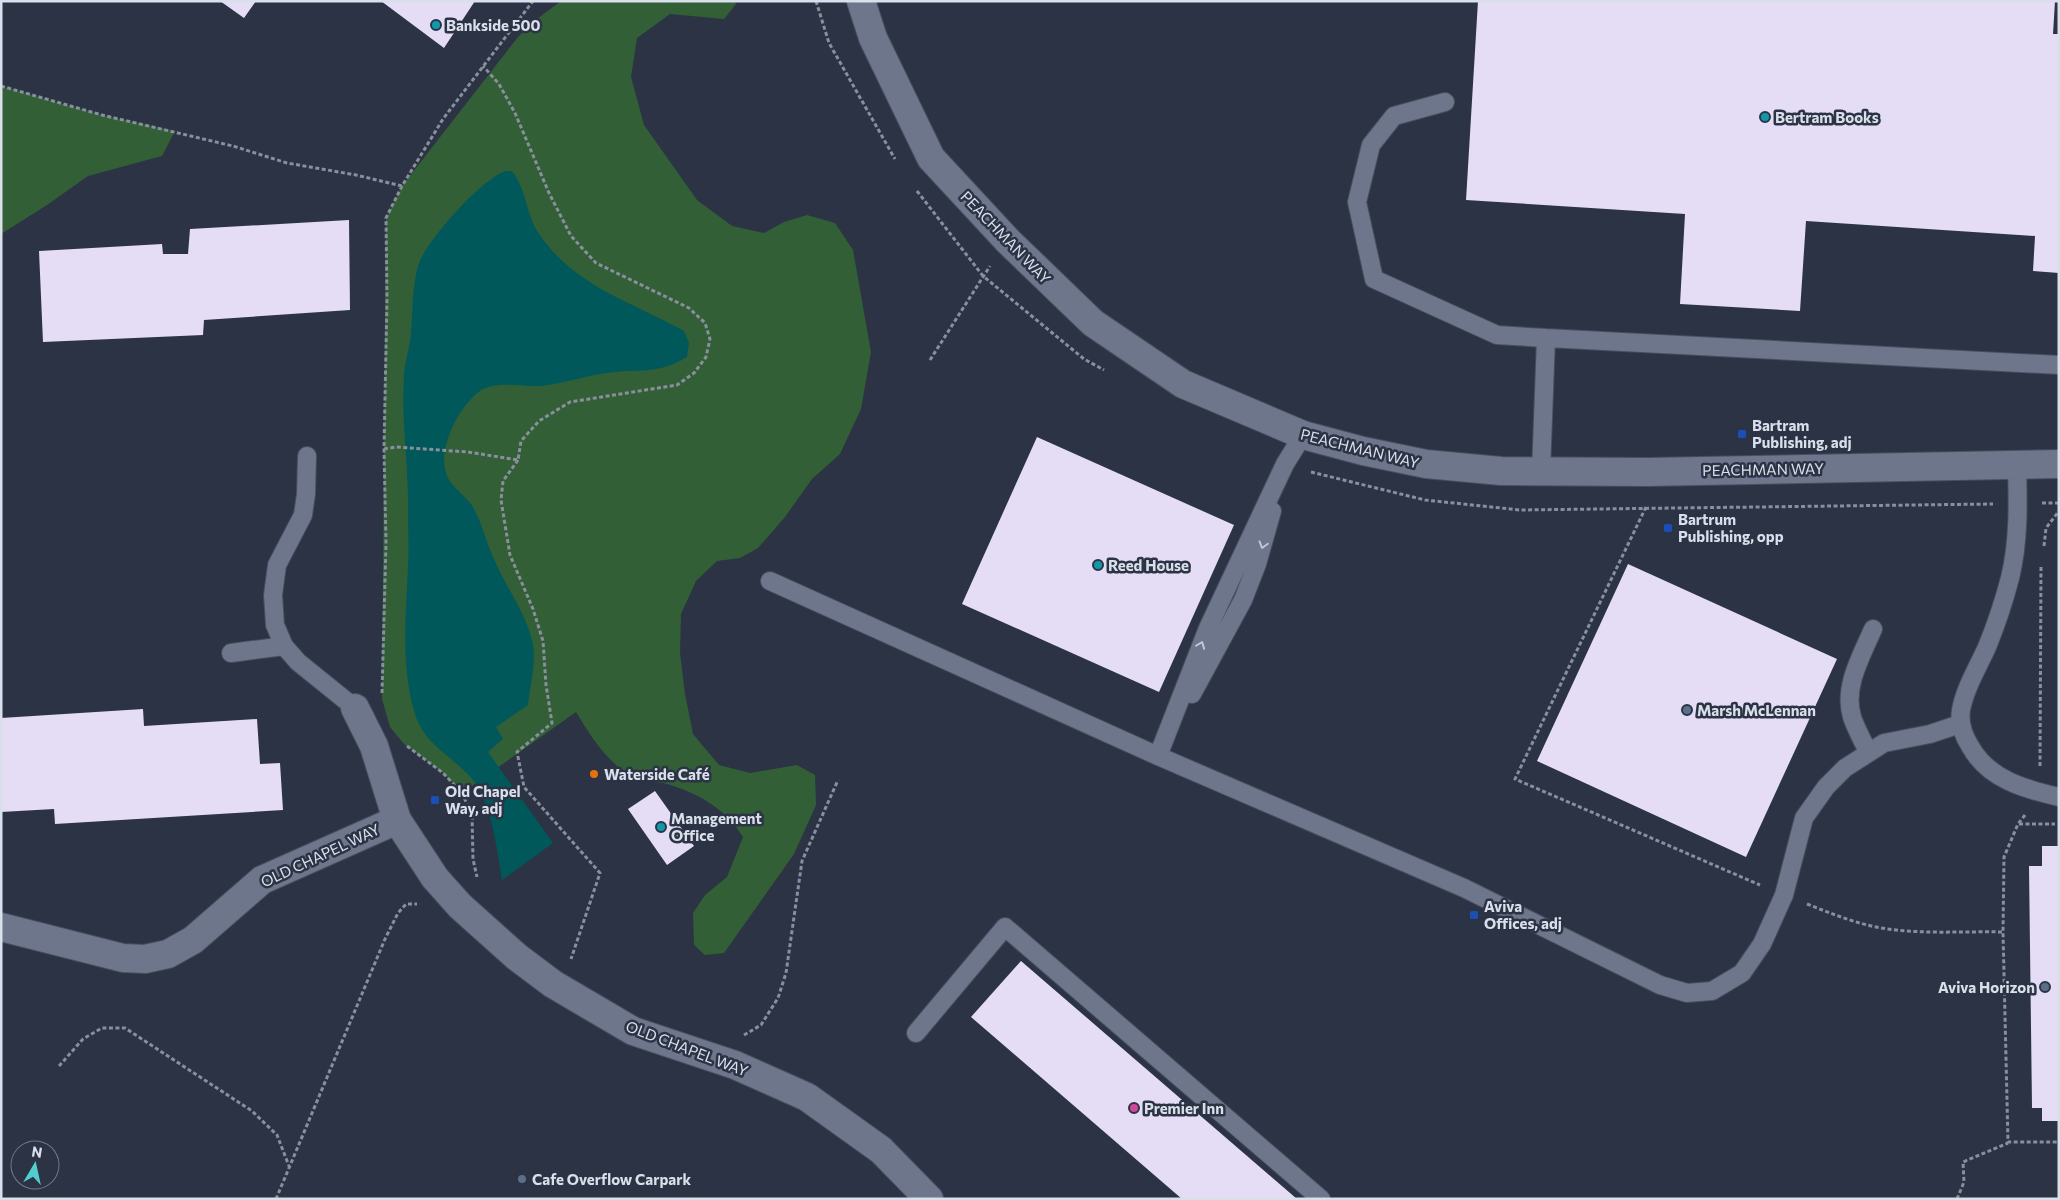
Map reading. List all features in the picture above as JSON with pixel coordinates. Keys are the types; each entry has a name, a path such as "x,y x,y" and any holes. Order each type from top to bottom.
{"street":[{"name":"PEACHMAN WAY","path":"860,1 873,38 931,158 1008,241 1093,323 1183,384 1303,436 1362,452 1426,464 1501,471 1648,472 2059,464"},
{"name":"OLD CHAPEL WAY","path":"355,708 374,746 397,820 435,878 460,906 517,957 553,984 633,1031 735,1065 807,1097 881,1150 929,1199"},
{"name":"OLD CHAPEL WAY","path":"1,927 123,958 145,959 168,954 193,940 262,880 397,820"}],"lane":[{"path":"1445,102 1394,116 1371,145 1357,202 1374,279 1497,335 2059,365"},
{"path":"1541,472 1546,338"},
{"path":"1158,756 1243,600 1257,564 1285,464 1303,436"},
{"path":"307,456 306,494 303,516 277,565 273,595 275,625 284,646 298,662 355,708"},
{"path":"2017,465 2018,530 2010,578 1988,644 1965,697 1961,710 1960,724 1965,738 1976,757 1989,770 2006,781 2040,793 2059,797"},
{"path":"770,581 1158,756 1464,888 1660,985 1687,993 1712,991 1742,972 1762,944 1784,895 1804,818 1832,781 1846,768 1884,743 1930,734 1960,724"},
{"path":"1868,752 1852,718 1849,696 1855,672 1873,629"},
{"path":"230,653 284,646"},
{"path":"916,1032 1005,926 1321,1199"}],"path":[{"path":"382,699 386,543 384,449 387,299 386,218 402,186 443,120 532,1"},
{"path":"816,1 830,43 899,166"},
{"path":"483,66 498,84 515,113 549,193 571,236 596,263 690,308 705,323 710,339 706,357 694,373 677,385 570,402 539,421 521,441 518,460 503,482 501,500 510,555 533,610 543,641 546,685 552,723 517,752 524,787 600,873 568,966 553,984"},
{"path":"1,86 102,115 233,146 287,163 356,175 402,186"},
{"path":"916,190 983,276 1084,359 1110,374"},
{"path":"930,360 983,276 1008,241"},
{"path":"384,449 396,447 468,452 518,460"},
{"path":"1285,464 1425,500 1520,510 2059,503"},
{"path":"1648,472 1646,508 1515,779 1844,919 1877,927 1910,930 2003,932"},
{"path":"2042,556 2046,528 2059,511"},
{"path":"2008,1142 2003,932 2004,857 2018,824 2040,793 2041,564"},
{"path":"404,744 443,773 462,793 472,815 473,859 477,880"},
{"path":"742,1036 761,1026 778,998 786,973 802,861 838,780"},
{"path":"2018,824 2059,824"},
{"path":"276,1199 350,1019 398,913 406,904 418,904 438,915 460,906"},
{"path":"59,1066 83,1039 102,1028 125,1028 252,1111 277,1135 289,1166"},
{"path":"1956,1199 1964,1182 1963,1162 2008,1142 2059,1142"}],"shaded area":[{"path":"561,1 735,1 736,4 724,19 670,14 637,38 631,77 644,125 697,200 732,226 764,233 784,222 807,215 835,223 853,250 871,352 861,409 840,454 812,479 785,517 758,548 740,558 717,561 696,581 681,614 680,653 685,694 693,734 719,765 750,773 797,765 815,775 816,805 794,854 724,953 705,955 694,945 693,913 705,895 727,877 743,837 720,810 690,792 663,783 638,780 621,770 600,747 576,712 462,793 443,773 404,744 390,727 382,699 386,218 402,186 518,37 533,22"},
{"path":"1,86 102,115 175,131 162,156 88,176 1,234"},
{"path":"506,171 512,171 517,178 535,227 554,252 587,280 605,291 684,331 689,343 687,357 666,367 607,373 540,386 501,385 487,388 472,398 451,431 444,456 448,478 453,486 470,503 476,513 491,553 526,623 534,652 528,705 496,727 503,739 488,752 553,843 502,880 493,828 485,801 466,772 426,736 416,717 411,698 405,642 408,495 403,394 415,282 418,266 423,255 443,227 469,198 483,185"}],"building":[{"path":"220,1 256,1 244,18"},
{"name":"Bankside 500","path":"381,1 475,1 444,48"},
{"name":"Bertram Books","path":"1478,1 2055,1 2053,34 2059,34 2059,273 2033,271 2035,236 1806,221 1800,311 1680,304 1685,214 1466,200"},
{"path":"349,220 350,310 204,320 203,335 43,342 39,251 162,244 163,254 188,254 190,229"},
{"name":"Reed House","path":"1037,437 1234,525 1159,692 962,604"},
{"name":"Marsh McLennan","path":"1628,564 1837,659 1746,857 1537,761"},
{"path":"143,709 144,726 257,719 260,764 280,763 283,810 55,824 54,809 1,812 1,718"},
{"name":"Management Office","path":"655,791 694,846 667,865 628,809"},
{"name":"Aviva Horizon","path":"2042,846 2059,846 2059,1121 2042,1121 2042,1108 2032,1108 2029,866 2042,866"},
{"name":"Premier Inn","path":"1021,961 1297,1199 1182,1199 971,1017"}],"place":[{"name":"Bankside 500","path":"436,25"},
{"name":"Bertram Books","path":"1765,117"},
{"name":"Bartram Publishing, adj","path":"1742,434"},
{"name":"Bartrum Publishing, opp","path":"1668,528"},
{"name":"Reed House","path":"1098,565"},
{"name":"Marsh McLennan","path":"1687,710"},
{"name":"Waterside Café","path":"594,774"},
{"name":"Old Chapel Way, adj","path":"435,800"},
{"name":"Management Office","path":"661,827"},
{"name":"Aviva Offices, adj","path":"1474,915"},
{"name":"Aviva Horizon","path":"2045,987"},
{"name":"Premier Inn","path":"1134,1108"},
{"name":"Cafe Overflow Carpark","path":"522,1179"}]}
